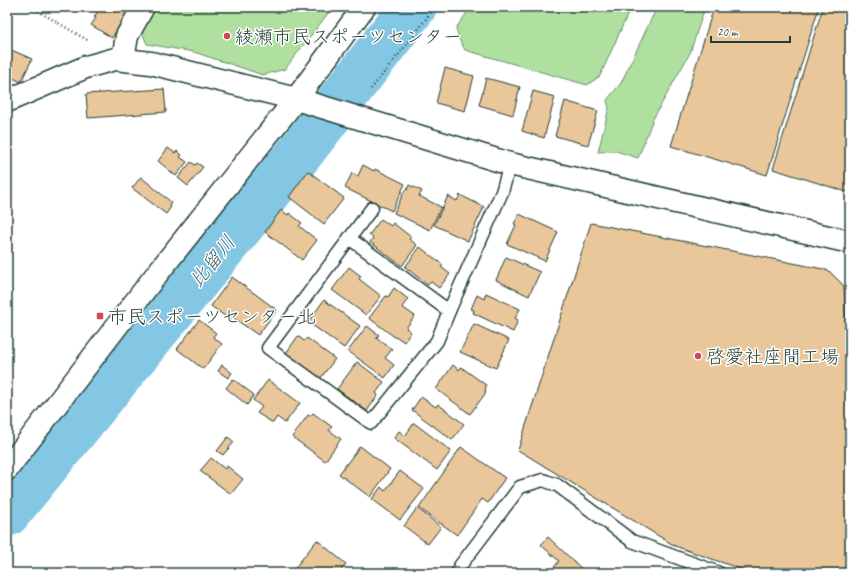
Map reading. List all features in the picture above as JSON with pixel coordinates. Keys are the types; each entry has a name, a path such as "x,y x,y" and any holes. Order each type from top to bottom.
{"street":[{"path":"119,59 127,36 143,7"},
{"path":"7,469 152,279 304,101 364,7"},
{"path":"7,101 86,67 119,59 151,63 304,101 510,164 850,242"}],"lane":[{"path":"372,208 268,348 371,423 436,342 502,192 510,164"},
{"path":"350,238 449,311"},
{"path":"458,573 460,566 520,487 543,480 557,486 632,541 720,573"}],"path":[{"path":"30,7 119,59"},
{"path":"371,89 416,33 434,7"}],"green space":[{"name":"綾瀬市民スポーツセンター","path":"152,7 333,7 285,69 263,75 194,52 147,44 140,28"},
{"path":"471,7 631,7 600,76 587,85 465,50 459,39 456,28"},
{"path":"657,7 705,7 690,53 653,119 638,158 616,151 598,152 609,108 607,100 621,83"}],"building":[{"path":"109,7 130,7 112,38 91,25 100,8 106,12"},
{"path":"714,7 819,7 767,175 671,146"},
{"path":"823,7 850,7 850,193 773,169"},
{"path":"7,48 32,59 21,82 7,75"},
{"path":"445,68 474,76 465,111 436,103"},
{"path":"486,78 520,87 513,115 479,105"},
{"path":"164,89 166,112 88,118 86,94"},
{"path":"533,91 555,97 544,138 522,131"},
{"path":"565,101 598,111 588,145 555,136"},
{"path":"168,148 175,153 177,151 182,155 180,157 187,162 176,176 158,161"},
{"path":"191,162 195,165 197,163 203,167 188,186 178,178"},
{"path":"363,165 374,171 375,169 405,184 392,211 345,188 352,173 358,176"},
{"path":"308,171 344,198 324,224 289,197"},
{"path":"141,177 171,202 169,205 171,207 166,214 132,188"},
{"path":"409,185 422,191 419,196 441,207 430,230 394,213"},
{"path":"460,195 484,207 468,241 434,225 448,196 457,201"},
{"path":"281,210 288,215 289,213 302,223 299,226 317,240 302,260 265,232"},
{"path":"519,214 558,232 545,261 507,244 516,225 514,224"},
{"path":"381,219 391,226 393,223 411,237 409,239 417,245 402,266 370,242 373,238 369,235"},
{"name":"啓愛社座間工場","path":"591,223 828,270 844,286 850,400 850,563 838,573 752,573 675,546 518,450"},
{"path":"420,247 443,265 441,267 450,274 439,288 431,282 428,285 405,267"},
{"path":"506,257 540,272 529,296 496,280"},
{"path":"349,267 361,276 359,279 381,296 366,315 332,290"},
{"path":"232,277 277,310 258,335 232,317 230,320 211,306"},
{"path":"394,288 408,299 402,307 415,316 406,328 411,332 404,342 397,337 396,338 369,318"},
{"path":"486,293 520,309 515,318 518,320 513,332 473,313 474,310 471,309 477,295 484,299"},
{"path":"324,300 360,326 344,348 308,322"},
{"path":"199,320 216,333 213,337 222,344 203,369 177,349"},
{"path":"474,324 509,340 496,368 460,352"},
{"path":"367,326 379,335 376,338 392,349 385,358 394,365 385,378 348,351"},
{"path":"298,336 304,341 307,338 335,359 320,379 284,356"},
{"path":"357,362 384,382 376,393 378,395 367,411 337,389"},
{"path":"222,365 232,373 228,378 218,371"},
{"path":"453,365 459,370 461,367 486,385 485,394 470,414 436,389"},
{"path":"233,379 254,395 247,405 226,388"},
{"path":"268,380 300,403 285,423 277,417 273,423 257,413 262,407 253,400"},
{"path":"421,397 436,407 438,404 464,424 452,440 412,410"},
{"path":"313,413 332,427 329,430 341,439 325,461 292,437 308,415 310,416"},
{"path":"414,423 451,451 437,470 394,438 399,431 405,436"},
{"path":"228,437 234,442 223,455 217,451"},
{"path":"360,446 390,469 370,497 339,474"},
{"path":"461,447 505,478 488,503 482,499 457,535 419,508"},
{"path":"211,458 225,469 227,466 243,479 231,494 200,471"},
{"path":"400,471 424,489 400,520 372,499 381,487 385,491"},
{"path":"417,508 441,527 428,544 404,526"},
{"path":"548,537 586,573 553,573 551,571 559,561 541,545"},
{"path":"317,540 346,564 339,573 291,573"}],"waterway":[{"name":"比留川","path":"7,513 299,154 413,7"}],"place":[{"name":"綾瀬市民スポーツセンター","path":"227,36"},
{"name":"市民スポーツセンター北","path":"100,316"},
{"name":"啓愛社座間工場","path":"698,356"}]}
